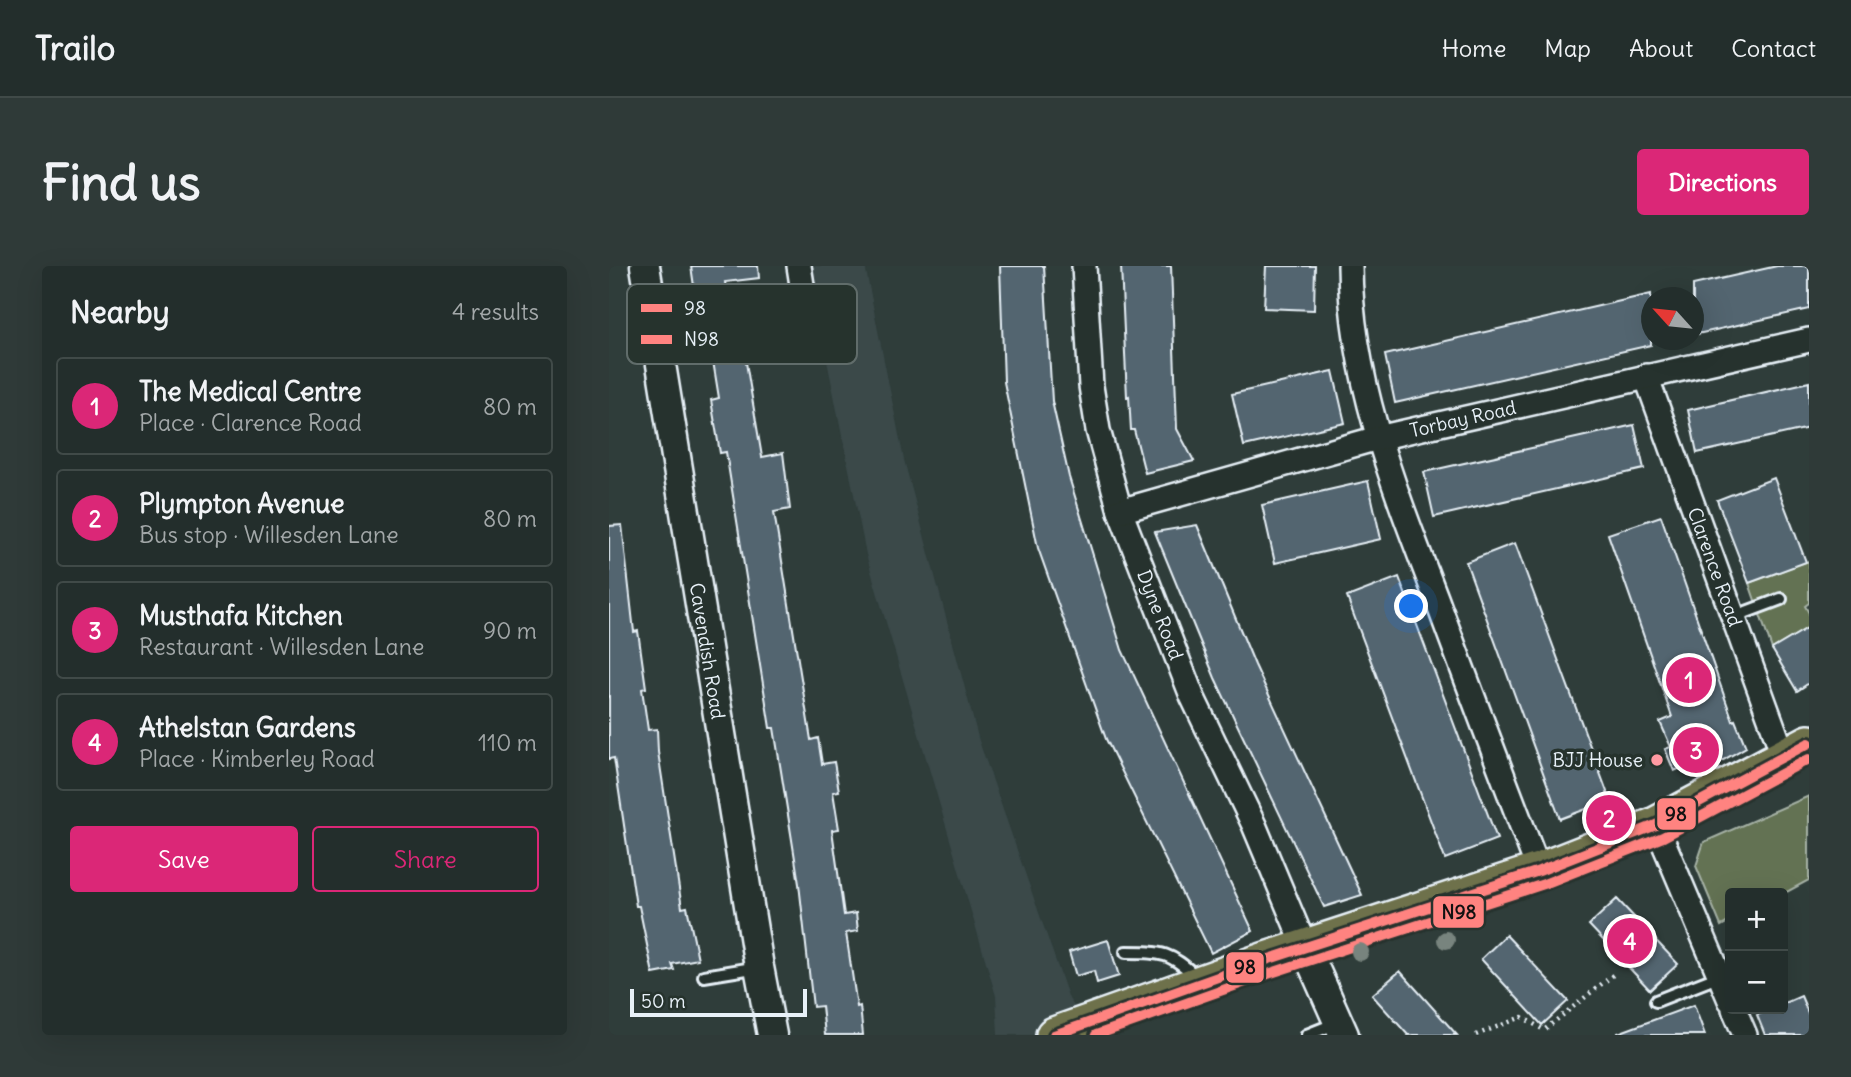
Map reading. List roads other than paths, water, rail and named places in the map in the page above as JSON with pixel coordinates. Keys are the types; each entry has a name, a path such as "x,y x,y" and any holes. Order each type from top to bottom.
{"main road":[{"path":"1054,1035 1305,947 1539,871 1656,825 1796,750"}],"street":[{"name":"Cavendish Road","path":"645,266 648,284"},
{"path":"799,266 802,284"},
{"name":"Dyne Road","path":"1084,266 1091,386 1098,430 1120,511 1192,696 1254,825 1305,947"},
{"path":"1350,266 1350,292 1359,358 1378,438 1539,871"},
{"name":"Torbay Road","path":"1120,511 1378,438 1809,340"},
{"name":"Cavendish Road","path":"661,364 772,1035"},
{"name":"Clarence Road","path":"1646,376 1733,617 1796,750"},
{"path":"1656,825 1725,988"},
{"path":"1305,947 1341,1028"},
{"path":"1736,1014 1745,1035"}],"lane":[{"path":"1733,617 1781,599"},
{"path":"1126,952 1174,956 1203,982"},
{"path":"704,976 759,967"},
{"path":"1656,1000 1720,976"},
{"path":"1307,1035 1341,1028"}],"place":[{"name":"The Medical Centre","path":"1689,680"},
{"name":"Musthafa Kitchen","path":"1696,750"},
{"name":"BJJ House","path":"1657,760"},
{"name":"Plympton Avenue","path":"1609,818"},
{"name":"Athelstan Gardens","path":"1630,941"}]}
